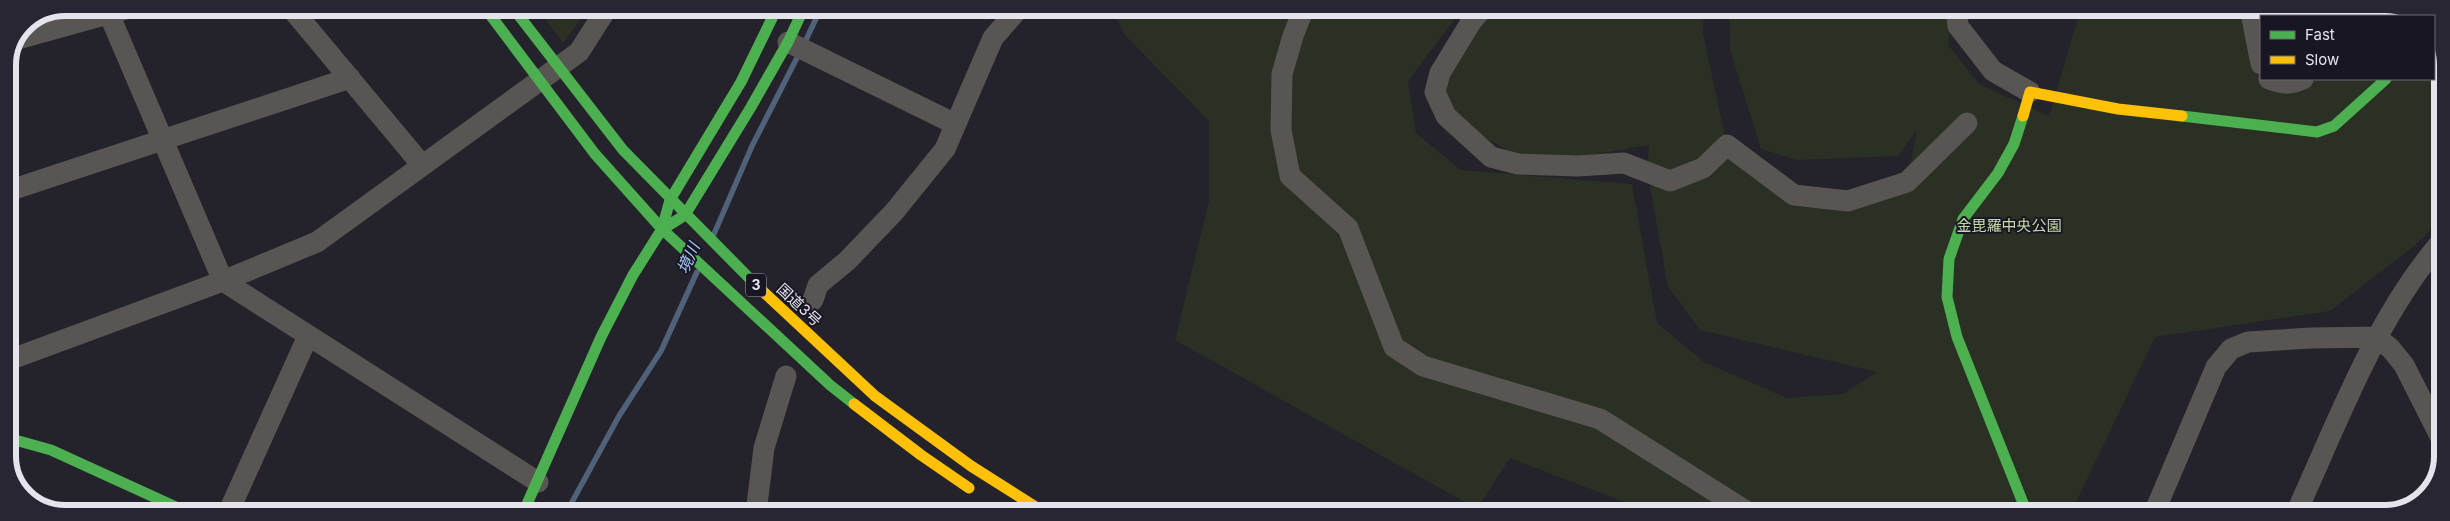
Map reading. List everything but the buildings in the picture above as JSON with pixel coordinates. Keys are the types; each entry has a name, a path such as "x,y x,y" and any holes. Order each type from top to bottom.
{"main road":[{"name":"3","path":"491,16 538,81 595,154 662,230 830,385 921,455 976,492"},
{"name":"国道3号","path":"519,16 623,150 670,200 788,316 875,396 971,466 1032,505"},
{"path":"527,505 601,337 633,275 662,230 670,200 741,82 772,16"},
{"path":"662,230 685,215 751,107 788,42 800,16"},
{"path":"2023,505 1957,337 1946,297 1949,259 1962,219 1998,173 2014,144 2030,92 2118,109 2317,132 2334,126 2385,80"},
{"path":"16,440 51,450 174,505"}],"street":[{"path":"25,37 102,16"},
{"path":"110,16 222,281 538,482"},
{"path":"298,16 422,165"},
{"path":"16,357 222,281 317,242 579,52 601,16"},
{"path":"813,300 818,285 847,261 894,212 945,149 993,38 1012,16"},
{"path":"1301,16 1282,74 1281,130 1290,176 1348,228 1394,347 1423,366 1600,419 1736,505"},
{"path":"1476,16 1440,73 1435,92 1446,116 1491,157 1518,164 1578,166 1624,162 1670,181 1703,168 1727,145 1794,195 1848,201 1907,182 1967,123"},
{"path":"1957,16 1958,26 1993,71 2030,92"},
{"path":"2252,16 2260,59"},
{"path":"788,42 955,124"},
{"path":"16,189 350,78"},
{"path":"2272,80 2293,84 2301,80"},
{"path":"2300,505 2377,337 2414,278 2434,252"},
{"path":"231,505 308,336"},
{"path":"2157,505 2216,366 2231,349 2248,342 2311,338 2377,337 2391,349 2404,365 2434,423"},
{"path":"757,505 764,448 786,376"}],"green space":[{"path":"543,16 583,16 563,43"},
{"name":"金毘羅中央公園","path":"1115,16 1457,16 1408,81 1416,133 1461,170 1632,184 1657,323 1704,362 1787,398 1843,394 1877,372 1700,330 1668,287 1647,170 1649,145 1534,165 1446,116 1440,73 1483,16 1704,16 1703,34 1727,145 1794,195 1848,201 1907,182 1917,130 1898,156 1797,160 1761,149 1730,50 1729,16 1952,16 1948,45 1979,84 2049,116 2079,16 2260,16 2260,80 2434,80 2434,226 2418,243 2330,311 2155,337 2075,505 1632,505 1510,458 1480,505 1470,505 1175,340 1209,201 1209,121 1125,35"}],"waterway":[{"name":"境川","path":"804,44 817,16"},
{"name":"境川","path":"714,234 752,146 800,52"},
{"name":"境川","path":"570,505 619,416 661,351 697,272"}],"traffic: fast":[{"path":"491,16 595,154 662,229 830,385 854,404"},
{"path":"519,16 623,150 756,285"},
{"path":"527,505 601,337 633,275 662,229 670,200 741,82 773,16"},
{"path":"666,227 685,215 751,107 788,42 800,16"},
{"path":"2182,116 2317,132 2334,126 2385,80"},
{"path":"2023,116 2014,144 1998,173 1963,219 1949,259 1947,297 1957,337 2024,505"},
{"path":"16,440 51,450 171,505"}],"traffic: slow":[{"path":"2023,116 2030,92 2118,109 2182,116"},
{"path":"756,285 875,396 971,466 1032,505"},
{"path":"854,404 921,455 969,488"}]}
